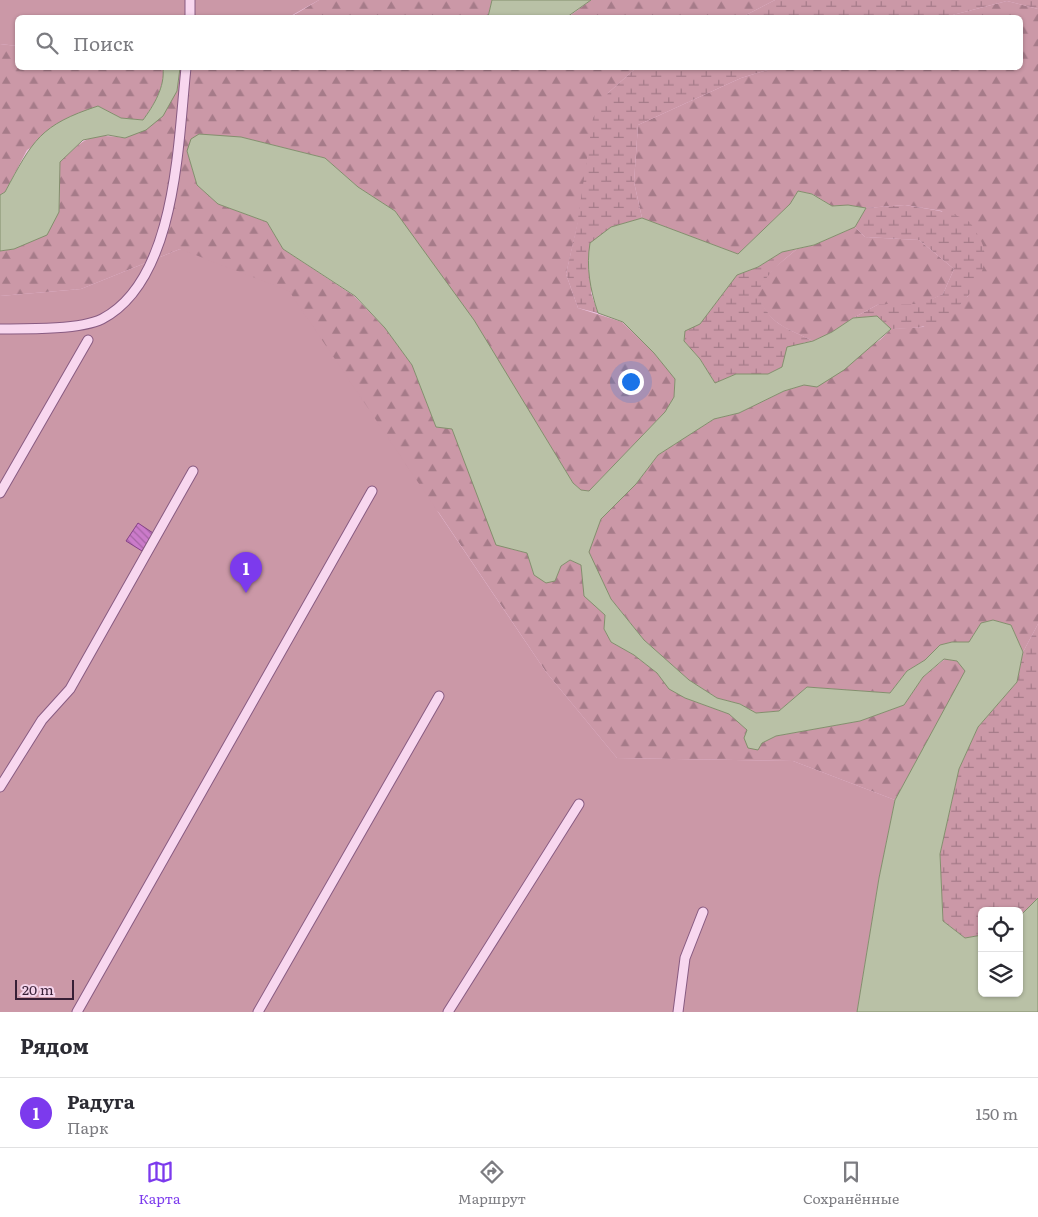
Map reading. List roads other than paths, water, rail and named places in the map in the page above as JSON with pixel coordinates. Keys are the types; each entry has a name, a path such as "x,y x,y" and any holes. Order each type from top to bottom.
{"lane":[{"path":"190,0 190,15"},
{"path":"0,329 66,326 101,319 130,299 159,244 172,204 186,70"},
{"path":"0,493 88,340"},
{"path":"0,787 42,720 70,689 193,472"},
{"path":"77,1012 372,491"},
{"path":"258,1012 439,696"},
{"path":"448,1012 579,804"},
{"path":"678,1012 686,958 703,912"}],"place":[{"name":"Радуга","path":"246,593"}]}
